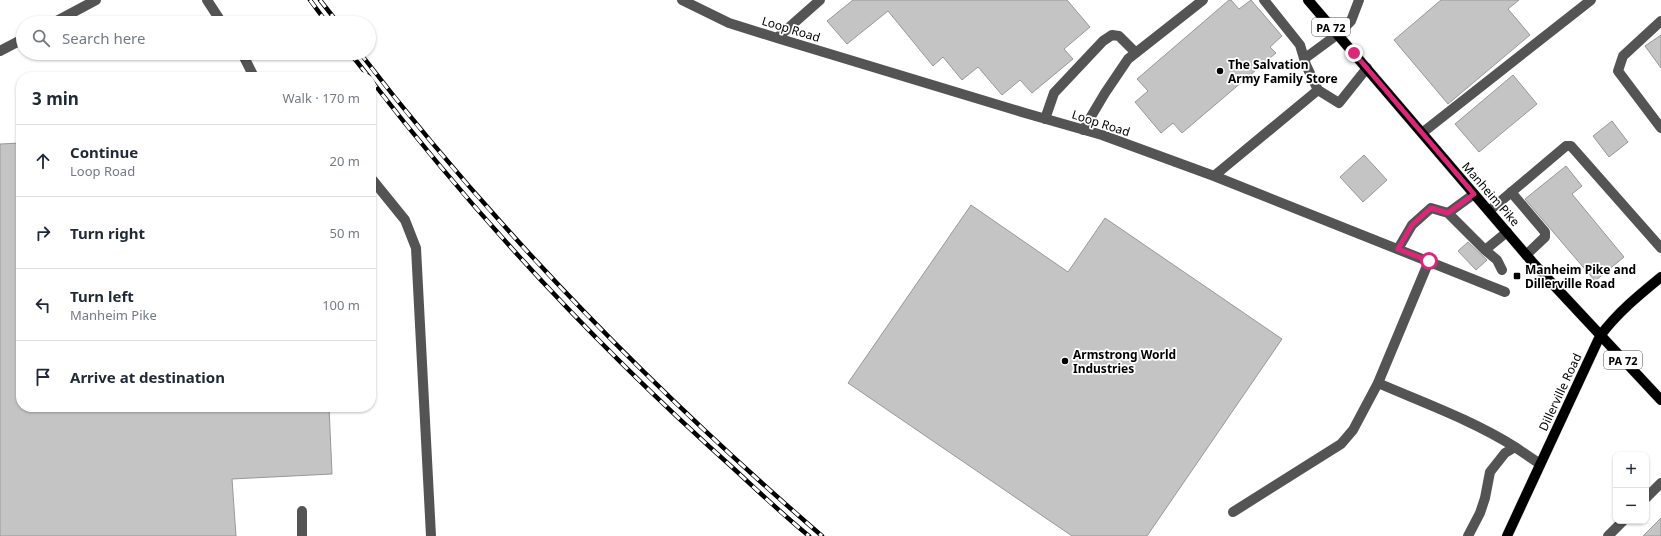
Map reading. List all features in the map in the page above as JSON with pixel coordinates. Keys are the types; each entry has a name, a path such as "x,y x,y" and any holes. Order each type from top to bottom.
{"main road":[{"name":"Manheim Pike","path":"1308,0 1526,255 1661,400"},
{"name":"Dillerville Road","path":"1507,536 1600,336 1611,321 1622,310 1661,277"}],"street":[{"path":"66,16 96,0"},
{"path":"207,0 217,16"},
{"name":"Loop Road","path":"682,0 728,23 1083,130 1214,176 1505,292"},
{"path":"777,38 820,0"},
{"path":"1083,130 1105,92 1128,60 1203,0"},
{"path":"1264,0 1300,45 1304,59 1318,90 1339,103 1367,68"},
{"path":"1304,59 1338,34 1351,21 1359,0"},
{"path":"1422,133 1591,0"},
{"path":"1661,21 1623,56 1618,71 1661,128"},
{"path":"1045,119 1054,93 1103,41 1112,35 1118,36 1136,53"},
{"path":"0,51 16,43"},
{"path":"246,60 252,72"},
{"path":"1214,176 1318,90"},
{"path":"1489,211 1566,146 1571,146 1661,248"},
{"path":"376,184 405,220 416,248 431,536"},
{"path":"1511,192 1545,232 1545,237 1526,255"},
{"path":"1448,213 1474,194"},
{"path":"1398,249 1412,225 1431,208 1448,213 1496,260 1502,270"},
{"path":"1485,250 1507,232"},
{"path":"1232,512 1341,444 1353,430 1378,383 1429,261"},
{"path":"1378,383 1465,420 1515,447 1540,464"},
{"path":"1468,536 1480,513 1485,498 1490,472 1505,453 1515,447"},
{"path":"1649,495 1661,483"},
{"path":"302,511 302,536"},
{"path":"1608,536 1620,524"}],"building":[{"path":"853,0 1067,0 1090,27 1064,49 1073,59 1032,93 1020,80 1002,95 978,67 962,80 943,57 933,66 888,11 847,44 827,21"},
{"path":"1229,0 1231,0 1239,9 1251,0 1282,36 1270,47 1276,53 1182,133 1173,123 1161,133 1135,102 1148,91 1137,79"},
{"path":"1441,0 1519,0 1508,9 1530,35 1448,104 1394,40"},
{"path":"1661,35 1661,68 1645,46"},
{"path":"1513,75 1537,104 1479,152 1455,124"},
{"path":"1612,121 1628,142 1609,157 1593,136"},
{"path":"16,143 16,412 329,412 332,474 232,479 236,536 0,536 0,144"},
{"path":"1364,155 1387,180 1363,202 1340,177"},
{"path":"1566,166 1582,186 1572,194 1624,257 1595,281 1525,199"},
{"name":"Armstrong World Industries","path":"971,205 1068,272 1105,218 1282,339 1147,536 1072,536 848,383"},
{"path":"1468,242 1487,260 1476,270 1458,251"},
{"path":"1661,518 1661,536 1643,536"}],"railway":[{"path":"310,0 322,16"},
{"path":"320,0 333,16"},
{"path":"356,60 365,72"},
{"path":"366,60 375,72"},
{"path":"376,73 466,183 579,306 637,366 697,424 822,536"},
{"path":"376,86 412,132 498,233 589,330 684,423 809,536"}],"place":[{"name":"The Salvation Army Family Store","path":"1220,71"},
{"name":"Manheim Pike and Dillerville Road","path":"1517,276"},
{"name":"Armstrong World Industries","path":"1065,361"}],"route":[{"path":"1354,53 1474,194 1448,213 1431,208 1412,225 1398,249 1429,261"}]}
